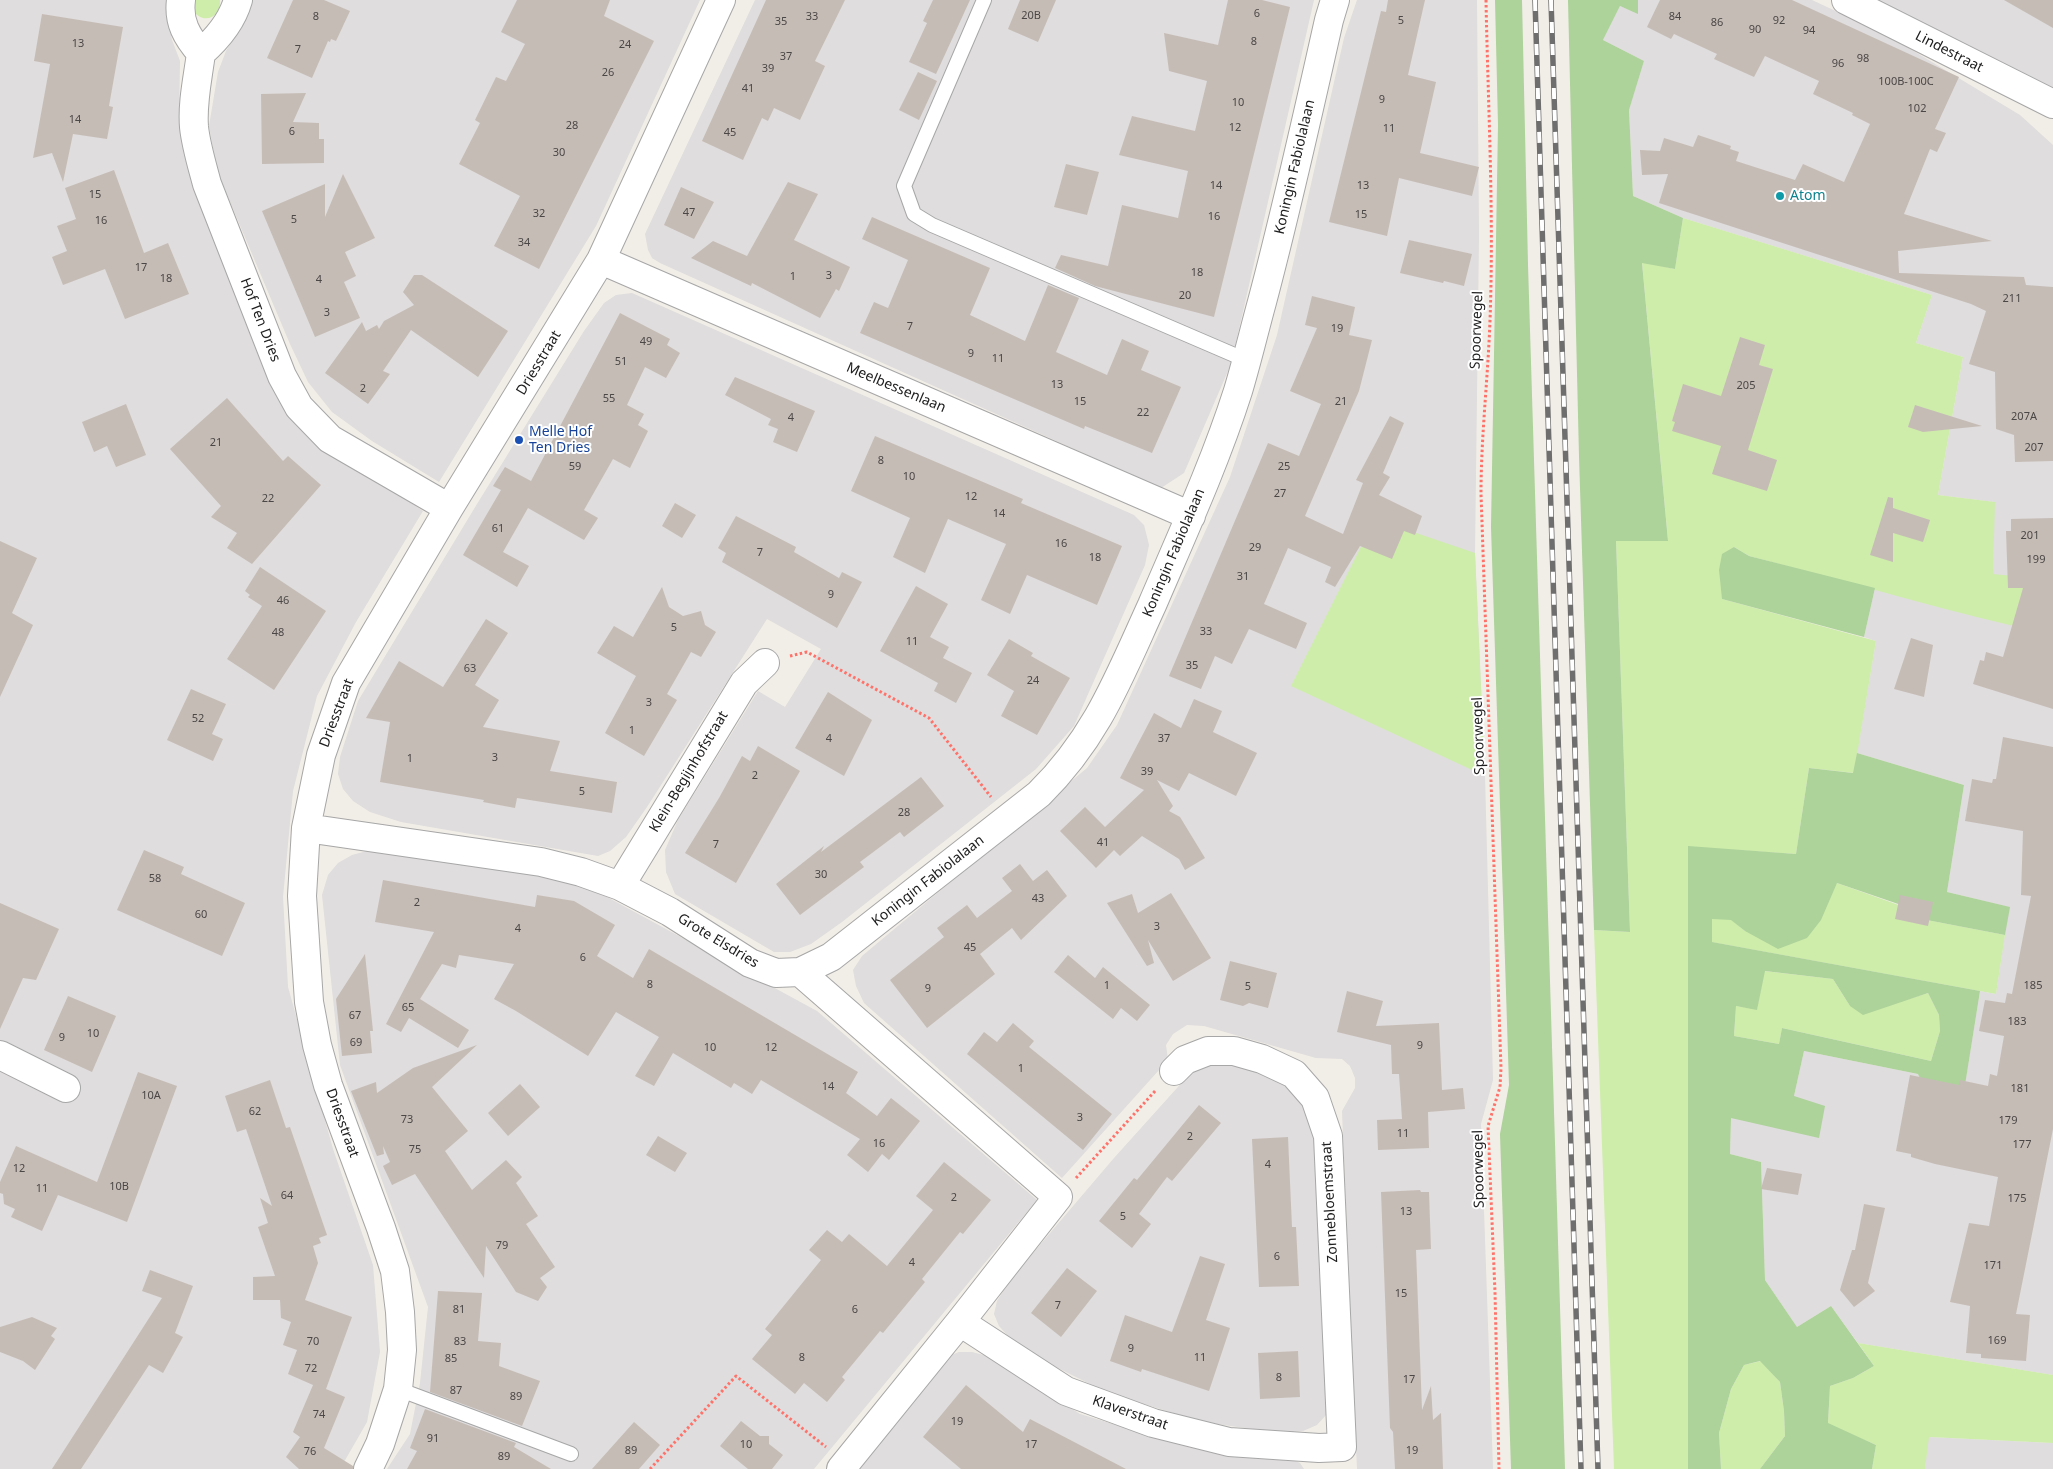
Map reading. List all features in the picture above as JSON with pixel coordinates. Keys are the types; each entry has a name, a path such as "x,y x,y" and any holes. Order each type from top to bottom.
{"street":[{"path":"181,0 181,20 187,37 201,53 212,43 234,14 238,0"},
{"name":"Driesstraat","path":"368,1469 380,1444 398,1389 402,1350 395,1271 328,1085 317,1045 309,1002 302,896 306,828 321,755 346,683 449,508 601,260 721,0"},
{"name":"Koningin Fabiolalaan","path":"800,972 831,957 1039,794 1062,772 1098,720 1113,692 1191,516 1238,391 1301,146 1335,0"},
{"name":"Lindestraat","path":"1846,0 2053,104"},
{"name":"Hof Ten Dries","path":"201,53 194,104 194,126 198,151 207,184 282,376 299,407 330,439 449,508"},
{"name":"Meelbessenlaan","path":"601,260 1191,516"},
{"name":"Klein-Begijnhofstraat","path":"620,886 744,683 766,663"},
{"name":"Grote Elsdries","path":"306,828 541,862 581,872 620,886 670,912 750,963 776,973 800,972"},
{"path":"800,972 1058,1197 843,1466"},
{"name":"Zonnebloemstraat","path":"1174,1071 1186,1060 1208,1051 1234,1051 1262,1059 1294,1074 1315,1098 1328,1136 1342,1447 1319,1448"},
{"path":"0,1055 66,1088"},
{"name":"Klaverstraat","path":"960,1322 1066,1391 1153,1423 1230,1442 1319,1448"}],"lane":[{"path":"984,0 904,186 914,214 932,225 1246,360"},
{"path":"398,1389 571,1454"}],"path":[{"name":"Spoorwegel","path":"1486,0 1491,184 1490,309 1481,457 1481,494 1501,1068 1500,1086 1488,1126 1495,1292 1499,1469"},
{"path":"766,663 807,652 929,718 1008,819"},
{"path":"1058,1197 1174,1071"},
{"path":"650,1469 736,1376 843,1466"}],"shaded area":[{"path":"0,0 168,0 166,9 172,40 180,61 179,119 190,171 322,443 423,511 356,622 317,696 293,791 283,897 288,987 333,1149 373,1265 380,1352 367,1422 340,1469 0,1469"},
{"path":"249,0 700,0 596,226 439,482 372,441 332,412 308,382 217,171 209,126 218,72 226,51 241,26"},
{"path":"755,0 1314,0 1231,364 1184,473 1161,488 652,258 648,250 645,234"},
{"path":"1357,0 1477,0 1479,235 1475,553 1485,776 1493,1080 1481,1124 1493,1469 1357,1469 1342,1111 1355,1088 1355,1078 1350,1066 1342,1059 1316,1058 1204,1026 1187,1025 1173,1034 1166,1045 1168,1060 1062,1178 864,1003 856,986 853,970 862,956 1087,768 1117,725 1230,477 1277,335 1344,38"},
{"path":"1638,0 1812,0 1887,35 2020,115 2053,145 2053,580 1993,575 1994,502 1938,495 1963,357 1916,343 1932,295 1683,218 1633,196 1629,109 1644,61 1603,40 1620,6 1638,13"},
{"path":"1871,0 2053,0 2053,89"},
{"path":"632,293 1134,515 1144,525 1149,545 1145,565 1074,726 1036,769 842,922 811,944 790,952 774,952 675,894 666,872 665,850 678,820 758,691 785,707 821,649 767,619 626,837 610,851 598,856 401,822 370,812 353,801 343,789 338,774 340,757 358,701 477,504 584,331 604,303 616,295"},
{"path":"1875,588 2053,633 2053,1375 1858,1343 1831,1306 1797,1327 1765,1280 1761,1162 1730,1154 1731,1118 1794,1096 1804,1051 1918,1074 1926,1092 1962,1103 1980,991 1996,994 2009,907 1947,892 1964,785 1857,753 1876,641 1864,637"},
{"path":"367,851 554,877 607,897 817,1011 1037,1200 814,1469 387,1469 410,1434 420,1383 428,1307 340,1065 322,895 328,875 338,863 352,855"},
{"path":"1235,1062 1290,1086 1304,1108 1318,1145 1327,1401 1326,1415 1317,1425 1303,1431 1280,1433 1203,1422 1108,1393 1044,1361 1009,1337 999,1326 994,1314 997,1301 1010,1280 1114,1158 1186,1078 1198,1069 1214,1063"},
{"path":"959,1352 972,1352 991,1357 1080,1414 1189,1447 1235,1456 1291,1459 1300,1463 1304,1469 855,1469 949,1356"},
{"path":"1928,1437 2053,1443 2053,1469 1925,1469"}],"green space":[{"path":"191,0 220,0 219,7 214,16 205,18 200,17 191,8"},
{"path":"1495,0 1522,0 1528,265 1565,1469 1511,1469 1500,1134 1509,1085 1491,527 1498,125"},
{"path":"1568,0 1638,0 1638,14 1620,6 1603,40 1644,61 1629,110 1633,196 1683,218 1675,269 1642,263 1668,541 1616,541 1630,932 1594,930 1579,456"},
{"path":"1683,218 1932,295 1916,343 1963,357 1938,495 1995,502 1993,574 2053,580 2053,635 1939,607 1749,556 1734,547 1722,599 1876,641 1854,773 1809,768 1796,854 1688,847 1688,1469 1614,1469 1594,930 1630,932 1616,541 1668,540 1642,262 1675,269"},
{"path":"1375,519 1475,553 1485,776 1291,686"},
{"path":"1734,547 1749,556 1875,588 1864,637 1722,599 1719,570 1722,554"},
{"path":"1857,753 1964,785 1947,892 2010,907 2005,935 1906,916 1907,907 1837,883 1821,920 1807,938 1778,949 1745,931 1731,920 1712,919 1712,942 1980,991 1962,1104 1926,1092 1918,1074 1804,1051 1794,1096 1825,1106 1819,1138 1731,1118 1730,1154 1761,1162 1765,1280 1797,1327 1831,1306 1874,1366 1853,1378 1830,1386 1828,1423 1876,1445 1872,1469 1760,1469 1785,1436 1780,1382 1760,1361 1744,1365 1731,1389 1719,1433 1721,1469 1688,1469 1688,846 1796,854 1809,768 1853,773","holes":["1765,971 1833,979 1850,1006 1863,1015 1928,993 1939,1015 1940,1031 1931,1061 1782,1028 1779,1044 1734,1036 1736,1006 1757,1010"]},
{"path":"1837,883 1907,908 1906,916 2005,935 1996,994 1711,942 1712,918 1731,919 1745,931"},
{"path":"1764,971 1833,979 1850,1006 1906,1000 1928,993 1939,1015 1940,1031 1931,1061 1782,1028 1779,1044 1734,1036 1736,1006 1757,1009"},
{"path":"1858,1343 2053,1375 2053,1443 1929,1437 1925,1469 1872,1469 1876,1445 1828,1424 1830,1386 1853,1378 1874,1366"},
{"path":"1761,1361 1780,1382 1785,1436 1760,1469 1721,1469 1719,1433 1731,1389 1744,1365"}],"building":[{"path":"293,0 324,0 350,11 336,41 331,39 330,42 328,41 312,78 267,58"},
{"path":"517,0 610,0 604,16 654,41 539,269 494,246 520,196 459,164 480,123 475,120 496,77 506,81 525,44 501,32"},
{"path":"766,0 845,0 815,61 825,66 800,120 774,108 768,121 762,118 743,160 702,141"},
{"path":"933,0 970,0 936,74 909,62 927,23 923,21"},
{"path":"1020,0 1056,0 1038,42 1008,29"},
{"path":"1228,0 1262,0 1290,7 1214,317 1095,286 1055,268 1061,255 1108,266 1122,205 1178,218 1188,171 1119,155 1132,116 1195,131 1207,81 1169,71 1164,33 1218,45"},
{"path":"1388,0 1425,0 1408,75 1436,82 1420,153 1479,167 1472,196 1399,178 1387,236 1329,222 1381,11 1386,12"},
{"path":"1660,0 1792,0 1959,77 1935,129 1946,133 1937,152 1930,149 1904,214 1992,241 1898,251 1899,273 2024,277 2026,285 2053,287 2053,461 2015,462 2014,435 1996,429 1995,372 1969,364 1986,311 1971,304 1659,203 1668,174 1642,175 1640,150 1660,151 1664,138 1693,147 1698,135 1731,146 1730,149 1739,152 1736,161 1795,180 1803,164 1844,182 1870,124 1852,115 1853,113 1813,94 1819,81 1765,56 1754,77 1714,59 1717,54 1674,34 1671,39 1647,27"},
{"path":"2004,0 2053,0 2053,28"},
{"path":"42,14 123,27 109,106 113,107 107,139 73,134 63,182 52,153 33,158 50,64 34,61"},
{"path":"918,72 937,81 919,120 899,110"},
{"path":"306,93 293,122 319,123 319,139 324,139 324,163 262,164 261,94"},
{"path":"1066,164 1099,172 1087,215 1054,207"},
{"path":"114,170 144,253 168,243 189,294 125,319 105,269 63,285 52,257 67,251 57,226 76,219 65,188"},
{"path":"343,174 375,238 345,252 356,276 344,282 360,318 315,337 262,211 325,184 325,217"},
{"path":"788,182 818,194 794,240 850,267 839,291 836,289 820,318 752,283 751,286 691,258 713,241 747,256"},
{"path":"681,187 714,202 694,239 664,225"},
{"path":"872,217 990,268 970,315 1025,341 1048,285 1079,298 1056,352 1107,375 1122,339 1149,351 1141,370 1181,387 1152,453 1085,426 1084,429 860,333 874,302 888,308 908,260 862,239"},
{"path":"1409,240 1472,254 1464,286 1400,273"},
{"path":"414,275 422,275 508,331 478,377 411,330 383,371 390,374 368,404 325,373 362,322 366,331 377,325 379,329 384,321 414,305 403,292"},
{"path":"1312,296 1355,307 1349,335 1372,340 1359,391 1305,516 1343,534 1363,483 1356,480 1390,416 1404,423 1383,473 1390,477 1379,495 1422,516 1415,535 1404,531 1392,559 1360,546 1335,587 1325,582 1331,567 1288,548 1264,604 1307,623 1296,649 1249,629 1232,664 1215,656 1201,689 1169,676 1268,443 1299,456 1321,404 1290,391 1317,328 1305,325"},
{"path":"620,313 670,339 667,345 680,353 666,378 645,367 627,405 644,414 638,425 648,431 630,468 613,459 584,510 598,518 584,540 528,508 503,552 529,566 517,587 463,555 501,490 493,486 505,467 531,481"},
{"path":"1740,337 1765,345 1759,365 1773,369 1748,450 1777,460 1767,491 1712,474 1721,446 1672,431 1675,422 1672,421 1683,384 1721,396"},
{"path":"735,377 815,411 797,452 773,442 778,429 768,425 771,419 725,395"},
{"path":"227,398 283,461 288,456 321,485 252,564 227,548 237,533 211,517 221,506 170,449"},
{"path":"126,404 146,455 116,467 107,446 94,452 82,422"},
{"path":"1915,405 1982,426 1923,432 1908,427"},
{"path":"875,436 1023,499 1021,503 1122,546 1097,605 1027,575 1010,614 981,600 1006,544 948,519 925,573 893,557 910,518 851,491"},
{"path":"1888,497 1893,498 1893,508 1930,520 1923,542 1893,533 1893,562 1870,555"},
{"path":"675,503 696,515 682,538 662,526"},
{"path":"736,516 796,547 794,552 839,578 842,572 862,582 837,628 722,562 726,553 718,548"},
{"path":"2053,518 2053,709 1973,684 1980,660 1984,661 1986,652 2003,657 2023,588 2008,588 2006,531 2011,531 2011,519"},
{"path":"0,541 37,558 12,613 33,625 0,697"},
{"path":"260,567 326,611 274,690 227,659 262,606 248,597 250,595 245,591"},
{"path":"916,586 948,604 930,637 949,647 943,658 972,673 956,703 934,691 938,683 880,651"},
{"path":"662,587 669,607 683,616 701,611 705,625 716,632 701,657 691,652 667,694 677,700 644,756 605,733 636,676 597,653 614,626 633,637"},
{"path":"486,619 508,633 475,685 499,700 483,727 560,741 550,771 617,782 612,813 517,798 515,808 483,802 484,800 380,782 390,722 366,718 399,661 443,687"},
{"path":"1911,638 1933,645 1924,697 1894,689"},
{"path":"1009,639 1033,653 1031,656 1070,678 1037,735 1001,716 1014,691 987,675"},
{"path":"191,689 226,704 212,734 223,739 213,761 167,740"},
{"path":"828,692 872,720 844,776 795,748"},
{"path":"1194,699 1222,711 1213,732 1257,753 1236,796 1189,773 1179,791 1157,780 1173,806 1169,811 1180,817 1205,858 1185,870 1179,859 1142,836 1120,856 1114,850 1096,868 1060,831 1085,807 1105,827 1144,790 1120,778 1154,713 1181,728"},
{"path":"2003,737 2053,747 2053,1129 2016,1314 2030,1315 2026,1361 1981,1358 1981,1354 1966,1353 1970,1306 1950,1302 1969,1223 1989,1226 1998,1177 1935,1164 1911,1157 1911,1154 1896,1151 1910,1075 1959,1085 1960,1080 1988,1086 1990,1074 1997,1076 2004,1036 1979,1031 1985,1000 2005,1003 2007,993 2012,994 2031,896 2021,895 2023,831 1965,821 1972,779 1992,783 1993,779 1996,779"},
{"path":"758,746 800,771 736,883 685,853 742,756 750,761"},
{"path":"921,777 944,806 904,837 900,832 860,862 864,867 800,915 776,884 824,846 821,852"},
{"path":"144,850 184,867 181,874 245,903 222,956 117,910"},
{"path":"1020,864 1033,881 1047,870 1067,896 1021,940 1012,928 980,954 995,974 927,1028 890,980 944,937 937,928 967,905 977,918 1012,891 1002,878"},
{"path":"383,880 535,907 537,895 574,901 615,925 597,956 633,978 649,949 858,1072 846,1093 877,1116 891,1098 920,1121 889,1160 882,1154 868,1172 847,1155 860,1139 761,1080 752,1094 734,1083 731,1088 673,1053 654,1086 635,1076 659,1037 616,1012 588,1056 494,999 514,964 459,955 456,968 442,964 420,999 469,1030 458,1048 409,1018 401,1032 386,1024 434,932 375,922"},
{"path":"1171,893 1211,958 1173,981 1148,940 1154,963 1147,966 1107,903 1132,894 1138,913"},
{"path":"1900,895 1933,902 1928,926 1895,919"},
{"path":"0,903 59,929 36,980 23,978 0,1029"},
{"path":"365,954 373,1031 370,1031 372,1053 342,1056 336,999"},
{"path":"1068,955 1095,978 1103,967 1150,1005 1137,1021 1121,1008 1113,1019 1054,972"},
{"path":"1230,961 1277,973 1268,1008 1249,1003 1243,1006 1220,1000"},
{"path":"1347,991 1383,1001 1376,1026 1439,1023 1442,1090 1463,1088 1465,1109 1428,1112 1429,1148 1378,1150 1377,1120 1402,1119 1399,1074 1392,1074 1391,1045 1337,1032"},
{"path":"68,996 116,1016 92,1072 44,1050"},
{"path":"1013,1023 1034,1041 1029,1047 1112,1114 1083,1150 967,1054 984,1032 997,1042"},
{"path":"477,1045 432,1087 468,1131 445,1151 472,1190 506,1160 522,1177 516,1183 538,1216 526,1224 555,1267 540,1278 547,1287 538,1301 516,1292 486,1246 484,1278 415,1174 392,1185 383,1166 390,1162 383,1146 384,1154 377,1156 351,1091 376,1082 377,1093 413,1068"},
{"path":"138,1072 177,1086 127,1222 58,1195 42,1231 11,1217 15,1209 4,1204 3,1194 0,1193 0,1182 16,1146 97,1182"},
{"path":"270,1080 286,1128 290,1127 327,1235 319,1238 321,1243 313,1246 318,1263 305,1300 352,1317 326,1389 345,1397 324,1448 353,1466 353,1469 299,1469 286,1457 300,1437 293,1432 313,1385 288,1374 297,1350 283,1345 291,1322 281,1318 280,1300 253,1300 253,1277 275,1276 258,1227 268,1223 260,1198 272,1206 246,1129 237,1132 225,1096"},
{"path":"520,1084 540,1107 508,1136 488,1113"},
{"path":"1199,1105 1221,1123 1172,1181 1167,1177 1139,1214 1151,1224 1132,1248 1099,1221 1134,1178 1137,1180"},
{"path":"658,1136 687,1153 675,1172 646,1155"},
{"path":"1288,1137 1292,1227 1296,1227 1299,1286 1259,1287 1252,1139"},
{"path":"944,1162 991,1200 963,1234 960,1232 922,1279 925,1282 883,1333 880,1331 842,1377 845,1380 827,1402 804,1383 795,1394 752,1359 772,1335 765,1329 821,1260 809,1250 827,1230 842,1242 849,1234 887,1266 933,1210 916,1196"},
{"path":"1767,1168 1802,1174 1798,1195 1761,1189"},
{"path":"1420,1190 1421,1192 1429,1192 1431,1249 1416,1250 1422,1410 1431,1386 1433,1420 1441,1413 1443,1469 1395,1469 1393,1432 1390,1428 1381,1192"},
{"path":"1864,1204 1885,1208 1868,1283 1875,1291 1854,1307 1840,1290 1852,1250 1855,1250"},
{"path":"1200,1256 1225,1264 1206,1320 1230,1328 1209,1391 1142,1369 1141,1372 1110,1361 1125,1315 1172,1332"},
{"path":"1067,1268 1097,1291 1061,1337 1031,1313"},
{"path":"150,1270 193,1286 175,1333 183,1337 163,1373 149,1365 81,1469 52,1469 162,1298 142,1291"},
{"path":"438,1291 482,1293 478,1341 501,1343 499,1366 540,1381 522,1426 430,1392"},
{"path":"32,1317 57,1328 51,1336 55,1339 35,1370 23,1361 0,1352 0,1327"},
{"path":"1298,1351 1300,1397 1260,1399 1258,1353"},
{"path":"966,1385 1023,1432 1030,1419 1126,1469 961,1469 923,1437"},
{"path":"425,1409 516,1443 514,1447 551,1469 407,1469 417,1451 410,1448"},
{"path":"741,1421 760,1436 769,1436 769,1444 783,1455 772,1469 748,1469 720,1446"},
{"path":"634,1422 660,1445 639,1469 592,1469"}],"railway":[{"path":"1535,0 1581,1469"},
{"path":"1551,0 1598,1469"}],"place":[{"name":"Atom","path":"1780,196"},
{"name":"Melle Hof Ten Dries","path":"519,440"}]}
